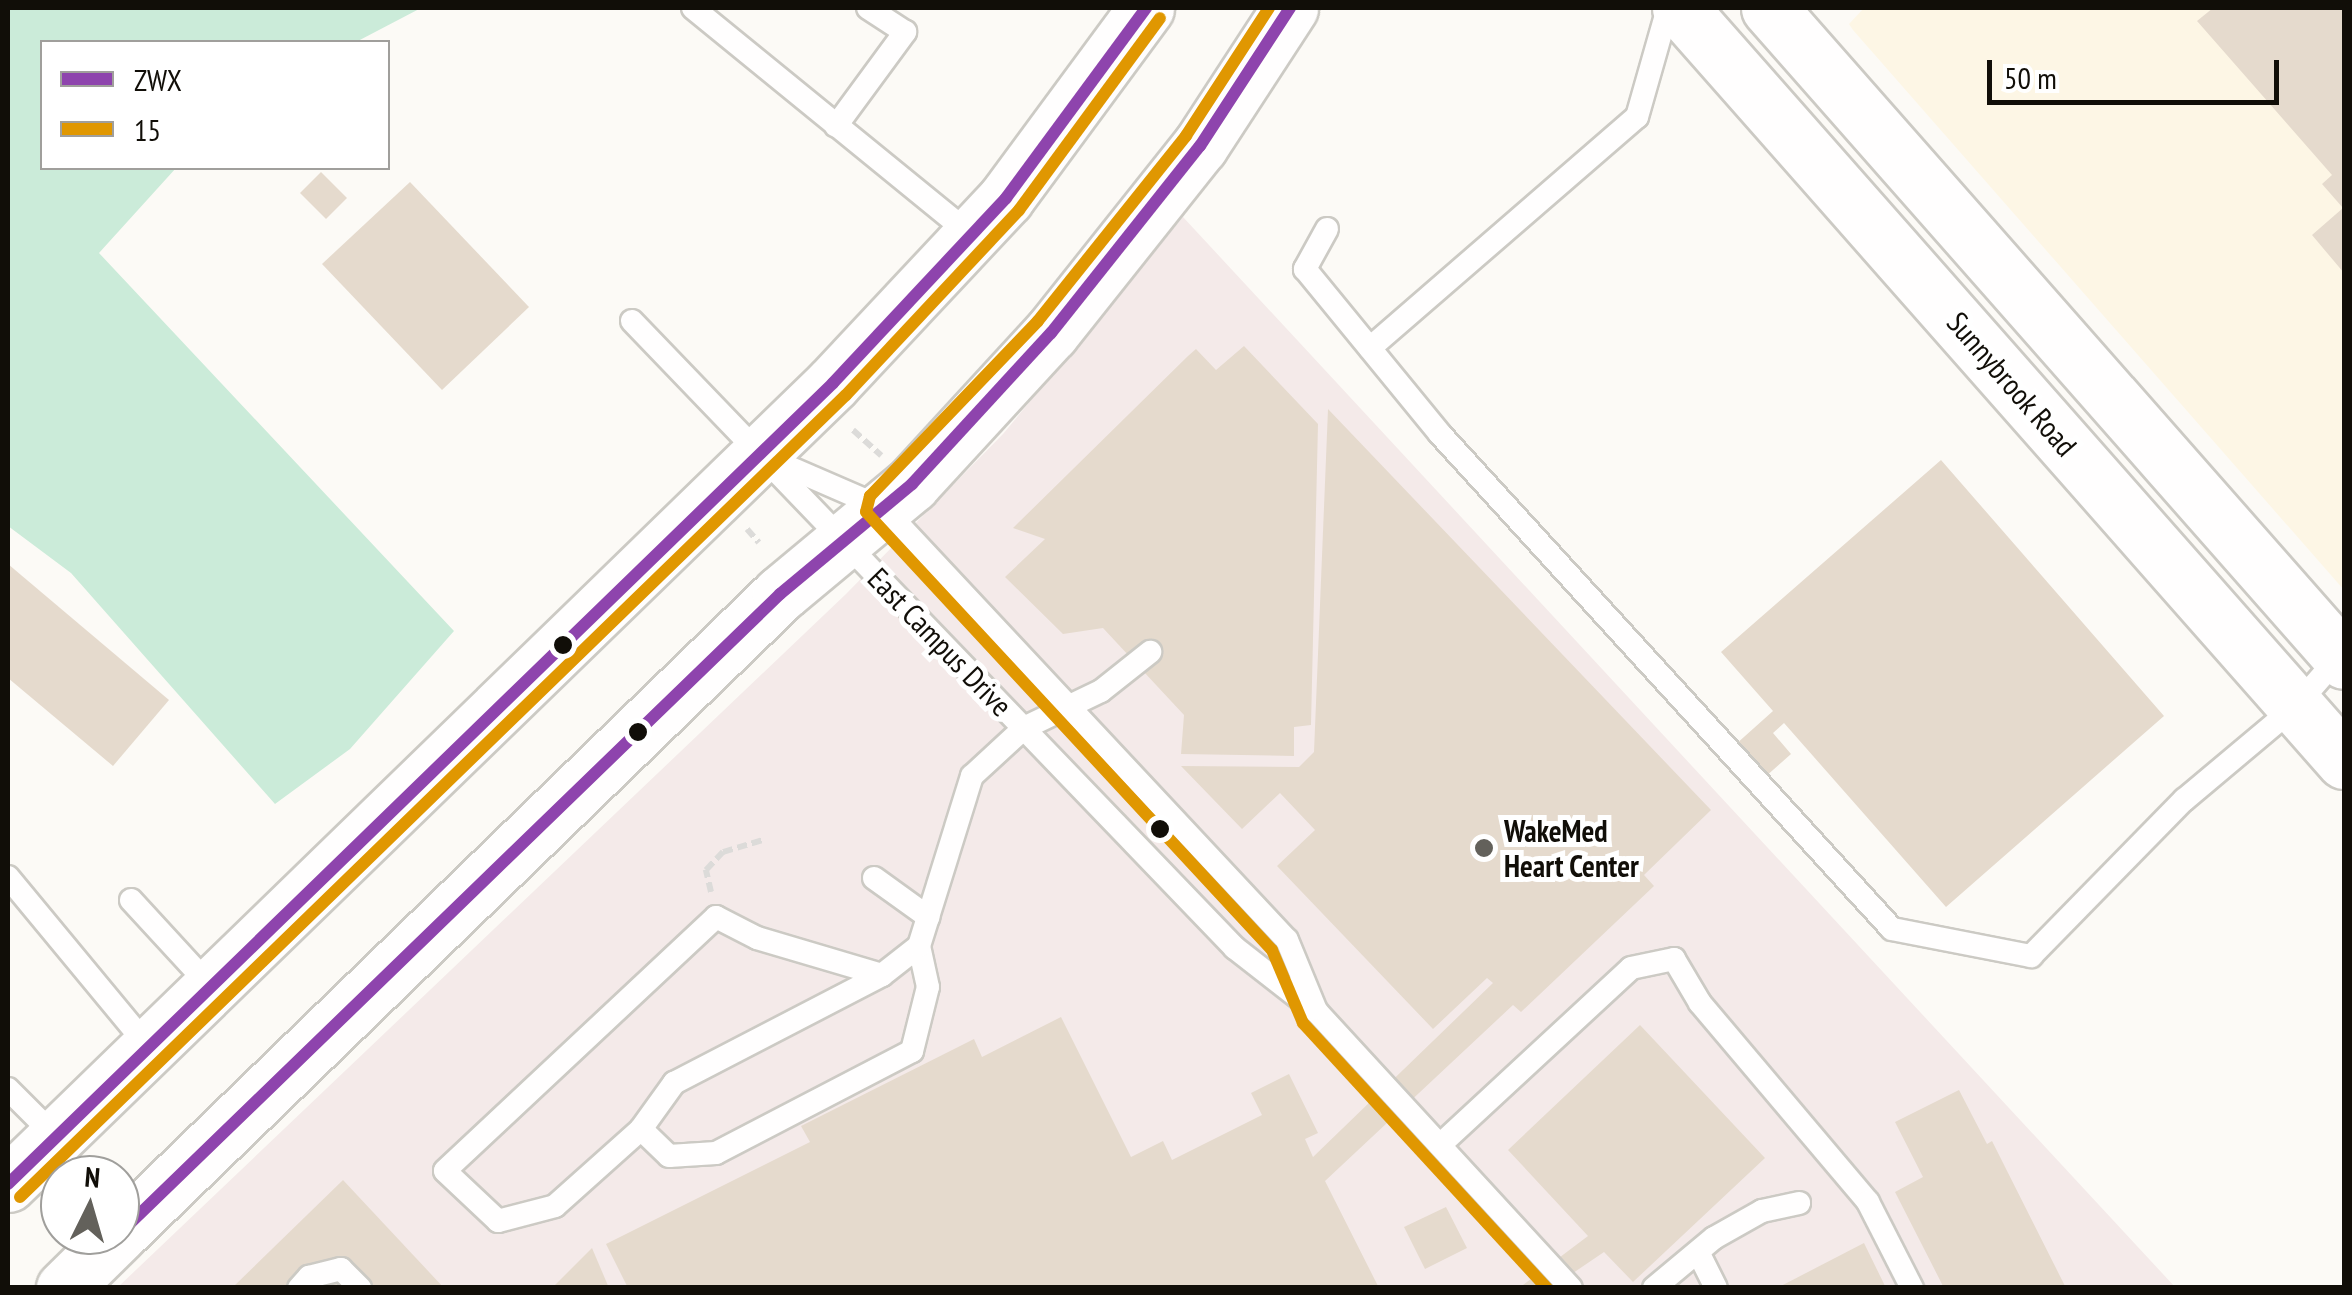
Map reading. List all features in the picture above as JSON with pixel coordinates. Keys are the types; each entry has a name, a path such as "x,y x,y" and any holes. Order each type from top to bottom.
{"main road":[{"path":"8,1184 757,454 972,235 1006,198 1146,8"},
{"path":"140,1214 766,608 869,502 1051,332 1200,146 1290,8"},
{"name":"Sunnybrook Road","path":"1680,8 2344,761"},
{"path":"1769,8 2343,656"},
{"path":"64,1288 98,1255"}],"lane":[{"path":"693,8 972,235"},
{"path":"836,126 906,32 868,8"},
{"path":"1370,348 1637,116 1668,8"},
{"path":"1327,229 1306,269 1370,348 1892,929 2031,956 2184,800 2296,706 2343,656"},
{"path":"632,321 757,454"},
{"name":"East Campus Drive","path":"757,454 869,502 1072,706 1286,940 1317,1012"},
{"name":"East Campus Drive","path":"757,454 869,502 1024,728 1235,948 1317,1012 1570,1288"},
{"path":"642,1129 669,1156 716,1153 912,1052 928,987 919,946 972,776 1024,728 1072,706 1150,652"},
{"path":"8,878 148,1046"},
{"path":"874,878 928,917"},
{"path":"131,900 210,986"},
{"path":"882,975 757,938 716,917 445,1171 498,1222 555,1206 642,1129 674,1084 882,975 919,946"},
{"path":"1440,1145 1631,968 1674,960 1700,1004 1868,1202 1912,1288"},
{"path":"8,1089 56,1136"},
{"path":"1654,1288 1680,1279 1698,1252 1762,1211 1799,1203"},
{"path":"1698,1252 1716,1288"},
{"path":"299,1288 310,1277 341,1269 360,1288"}],"path":[{"path":"852,430 869,502"},
{"path":"716,917 706,870 723,852 763,840"}],"shaded area":[{"path":"1864,8 2344,8 2344,590 1853,30 1849,24"},
{"path":"1183,217 2175,1287 117,1288 846,594 1003,434"}],"green space":[{"path":"8,8 421,8 360,40 40,40 40,170 174,170 99,253 454,631 350,749 275,804 71,573 8,526"}],"building":[{"path":"2213,8 2344,8 2344,273 2312,235 2343,208 2322,184 2332,175 2197,21"},
{"path":"321,172 347,198 326,219 300,193"},
{"path":"410,182 529,307 442,390 322,264"},
{"path":"1244,346 1318,424 1311,725 1294,727 1294,756 1181,754 1184,715 1103,628 1063,634 1005,577 1045,539 1013,528 1188,356 1196,349 1216,370"},
{"name":"WakeMed Heart Center","path":"1328,409 1711,810 1644,875 1654,886 1521,1012 1513,1005 1325,1181 1379,1288 628,1288 606,1244 810,1142 801,1126 974,1039 982,1057 1061,1017 1131,1157 1163,1141 1172,1160 1262,1115 1251,1093 1289,1074 1318,1133 1305,1139 1313,1157 1493,983 1487,978 1433,1029 1277,866 1315,830 1280,793 1242,829 1181,766 1299,767 1314,752"},
{"path":"1941,460 2164,716 1946,907 1784,723 1773,733 1791,754 1764,778 1735,745 1773,711 1721,652"},
{"path":"8,564 169,700 113,766 8,678"},
{"path":"1640,1025 1765,1158 1633,1282 1604,1252 1551,1288 1519,1288 1588,1236 1508,1150"},
{"path":"1959,1090 1987,1144 1992,1141 2066,1288 1944,1288 1895,1192 1923,1177 1895,1122"},
{"path":"343,1180 444,1288 232,1288"},
{"path":"1446,1207 1467,1248 1425,1269 1404,1227"},
{"path":"1864,1243 1886,1288 1777,1288"},
{"path":"592,1248 609,1288 552,1288"}],"transit line":[{"name":"ZWX","path":"8,1184 833,383 1006,198 1146,8"},
{"name":"15","path":"1269,8 1186,136 1038,321 870,496 866,512 1272,950 1303,1023 1547,1288"},
{"name":"ZWX","path":"140,1214 780,594 912,484 1051,333 1200,146 1290,8"},
{"name":"15","path":"20,1197 846,395 1019,210 1160,18"}],"place":[{"name":"WakeMed Heart Center","path":"1484,848"}]}
